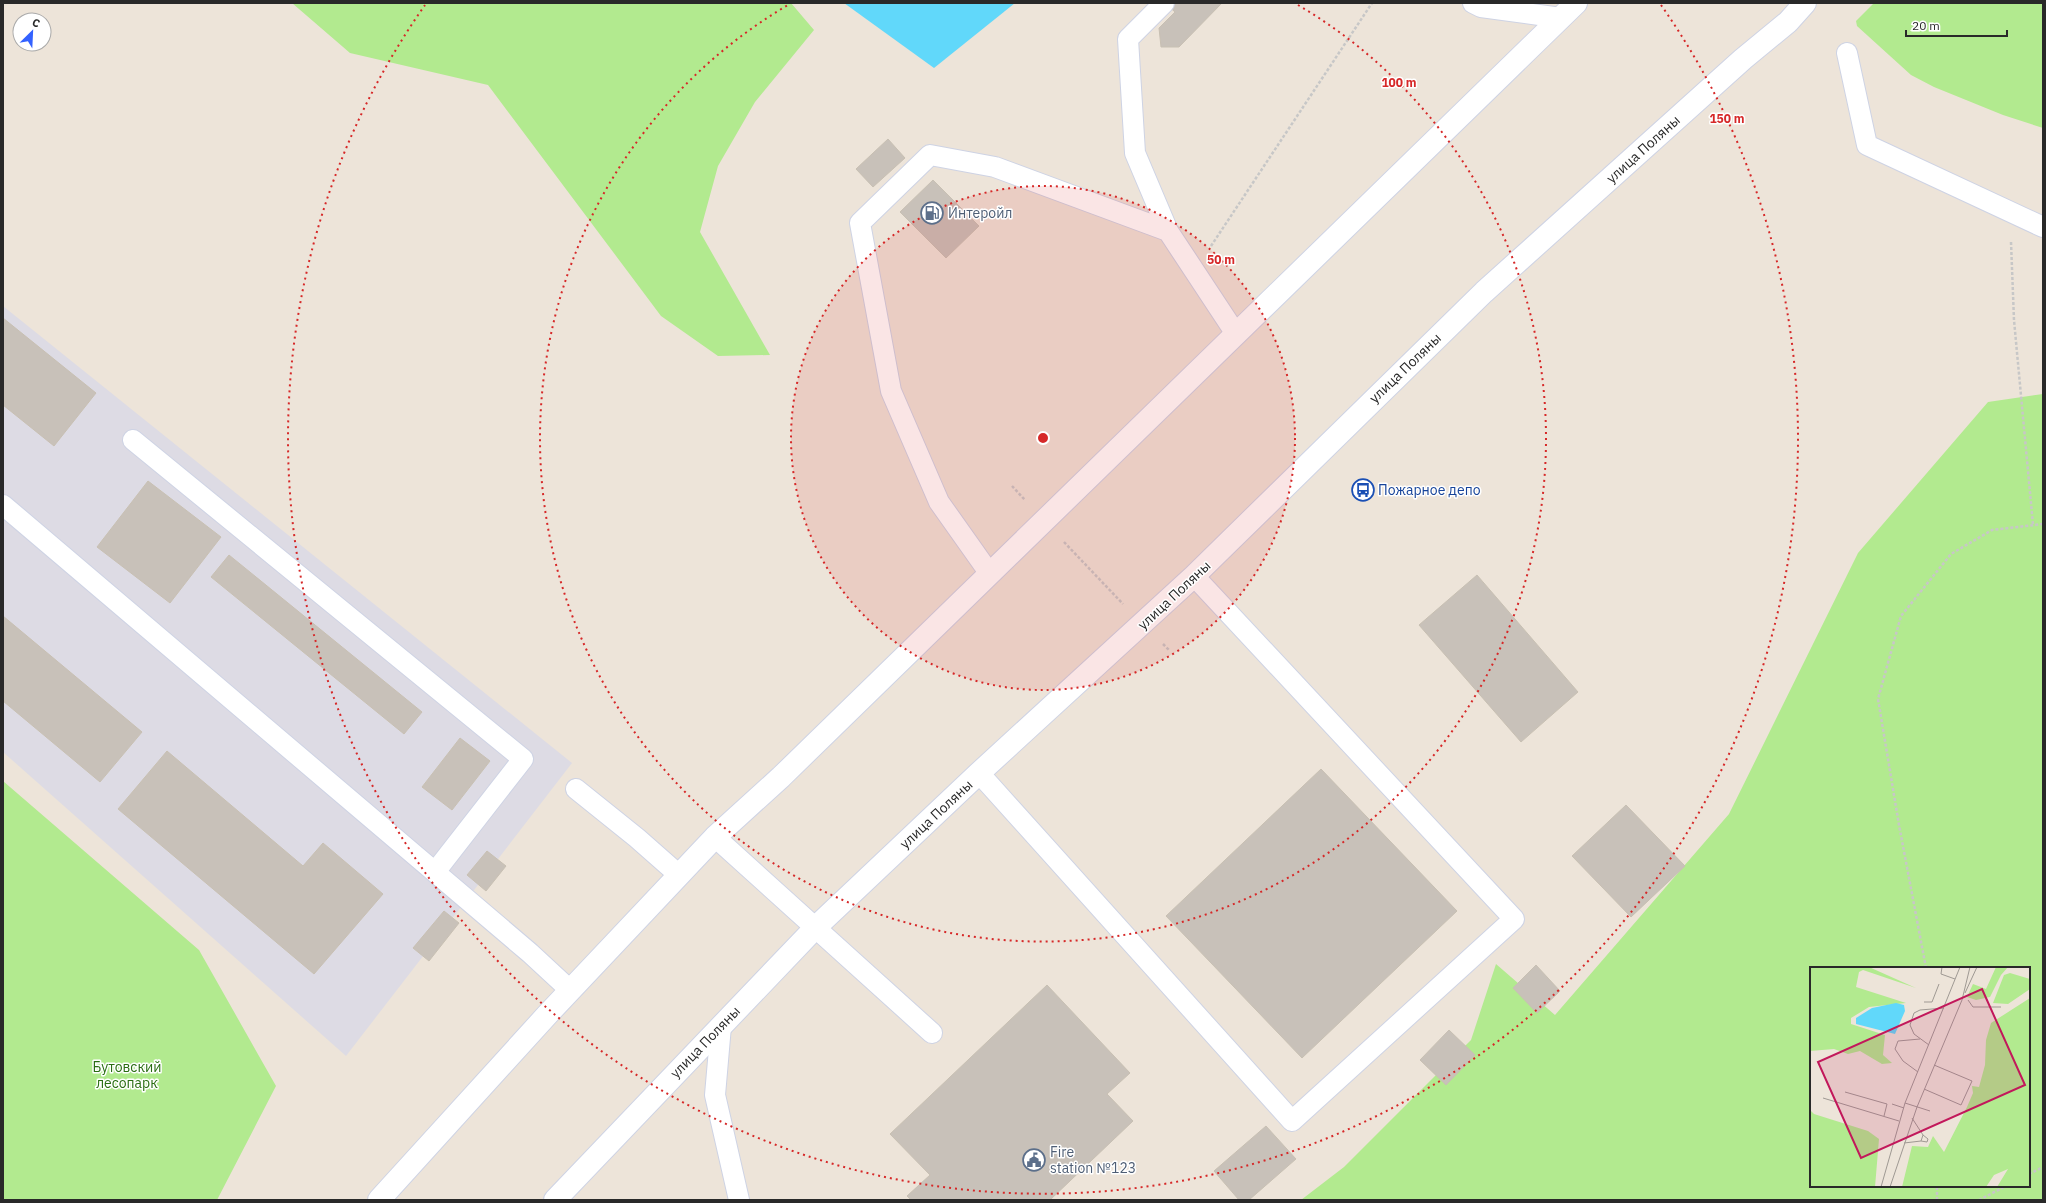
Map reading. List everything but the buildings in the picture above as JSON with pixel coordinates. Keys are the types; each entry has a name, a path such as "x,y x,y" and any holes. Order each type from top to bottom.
{"main road":[{"path":"379,1200 570,990 715,837 781,777 1576,3"},
{"name":"улица Поляны","path":"555,1200 816,927 979,773 1194,576 1484,292 1743,60 1788,22 1805,3"}],"lane":[{"path":"1164,3 1128,39 1134,153 1168,231 1236,334"},
{"path":"1473,3 1482,7 1561,18"},
{"path":"1846,53 1867,145 2043,227"},
{"path":"990,574 939,502 891,392 860,223 930,155 995,167 1168,231"},
{"path":"133,440 523,759 435,872"},
{"path":"3,505 530,953 570,990"},
{"path":"979,773 1292,1121 1514,919 1194,576"},
{"path":"576,789 637,838 679,875"},
{"path":"715,837 932,1033"},
{"path":"721,1026 715,1095 739,1200"}],"path":[{"path":"1194,271 1372,3"},
{"path":"2010,211 2014,320 2033,525"},
{"path":"1012,486 1142,624 1169,650"},
{"path":"1926,967 1899,825 1878,699 1901,616 1951,554 1992,530 2043,524"},
{"path":"2030,1174 2043,1167"},
{"path":"1937,1187 1937,1200"},
{"path":"1979,1200 2004,1187"}],"shaded area":[{"path":"3,306 572,763 346,1056 3,752"}],"green space":[{"path":"292,3 791,3 814,30 755,102 718,166 700,232 770,355 718,356 661,316 488,85 350,53"},
{"path":"1874,3 2043,3 2043,128 2003,115 1934,87 1911,75 1857,26 1856,21"},
{"path":"2043,394 2043,1200 1301,1200 1344,1167 1471,1040 1496,964 1555,1015 1729,814 1858,553 1988,402"},
{"name":"Бутовский лесопарк","path":"3,781 199,950 276,1086 217,1200 3,1200"}],"water":[{"path":"844,3 1015,3 934,68"}],"place":[{"name":"Интеройл","path":"932,213"},
{"name":"Пожарное депо","path":"1363,490"},
{"name":"Fire station №123","path":"1034,1160"}]}
